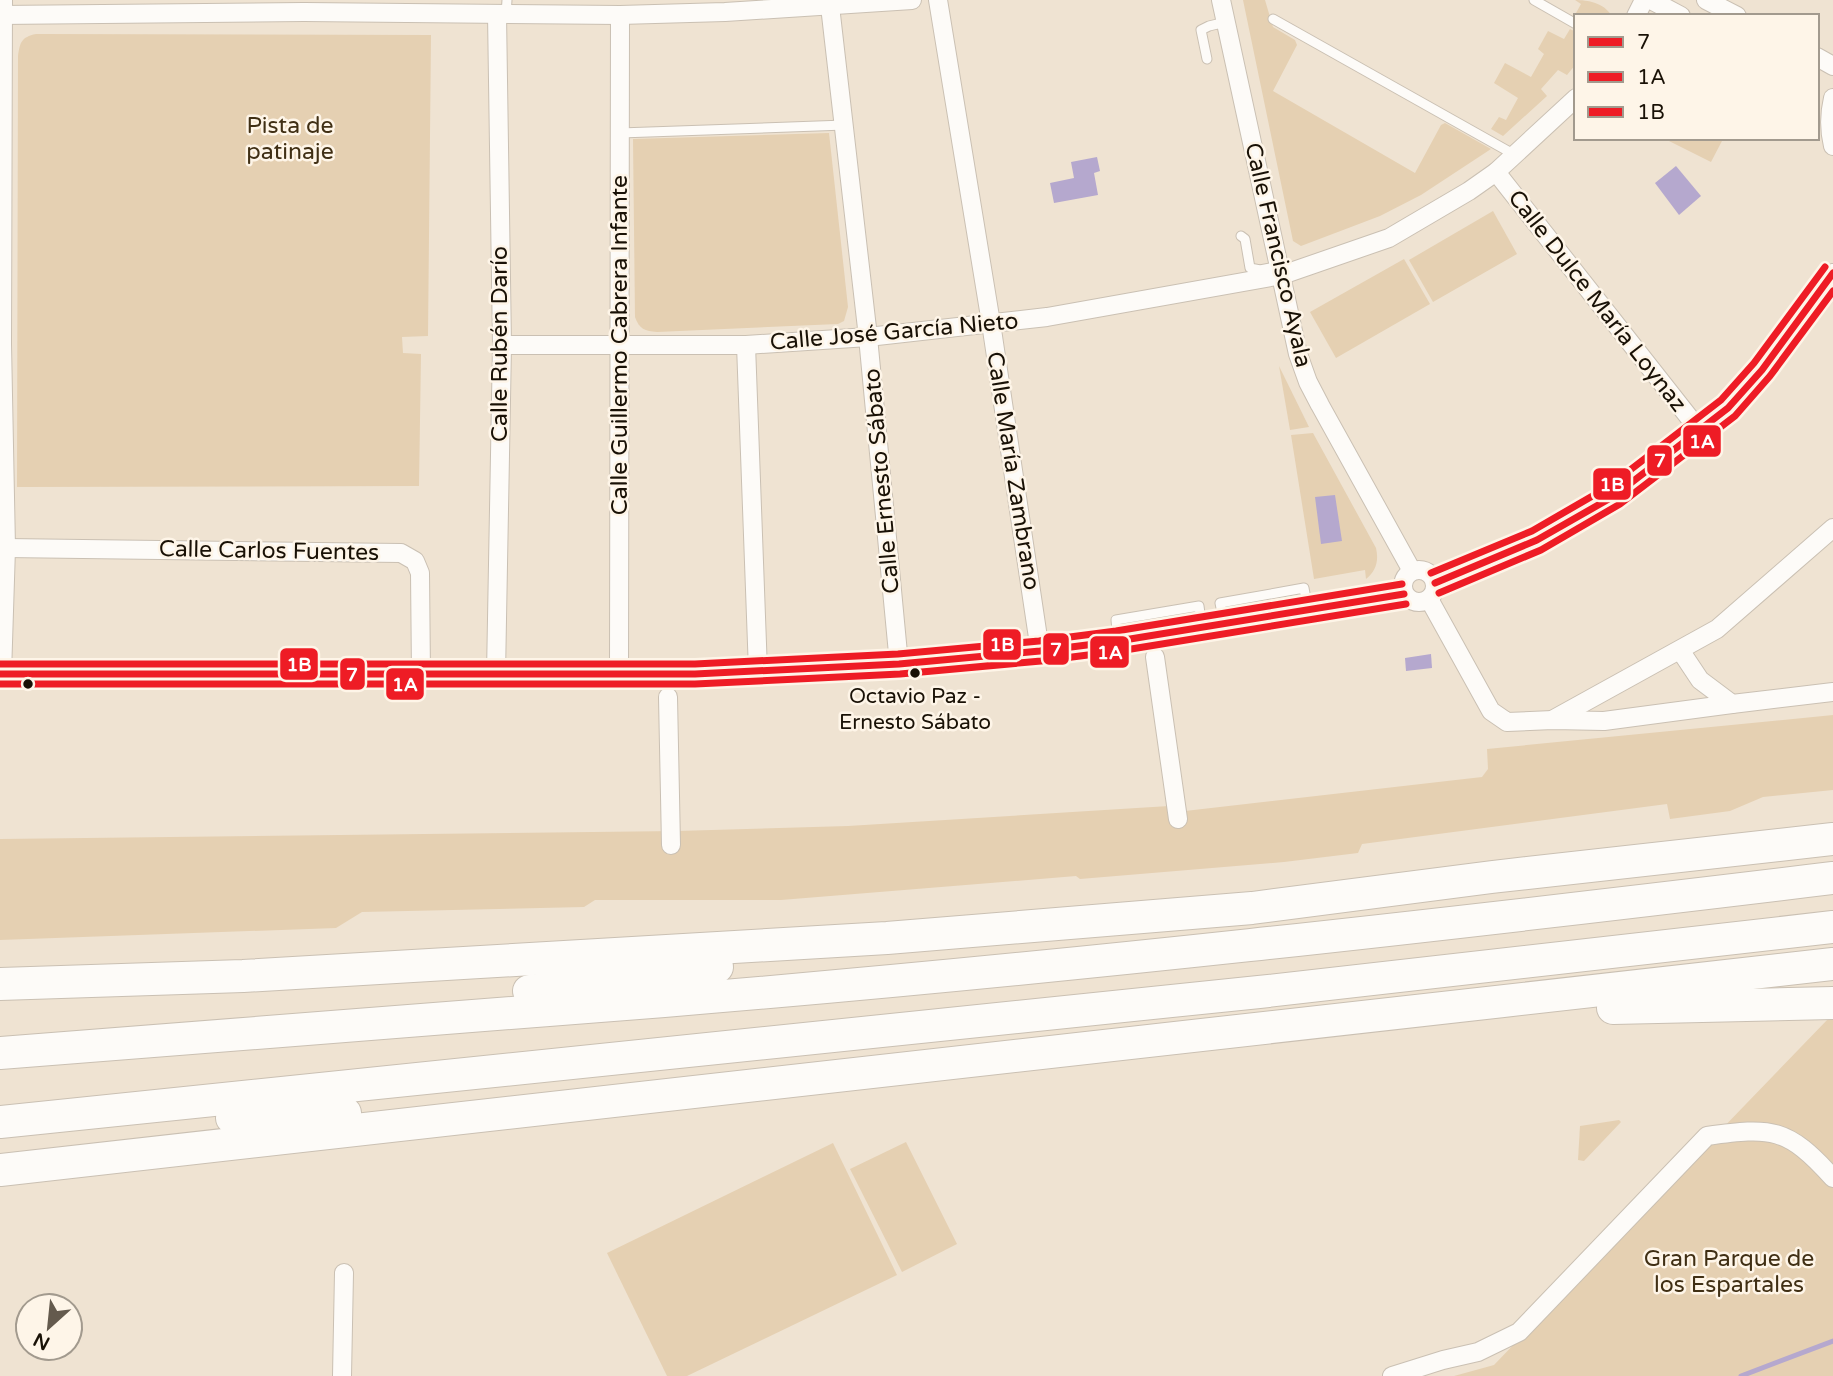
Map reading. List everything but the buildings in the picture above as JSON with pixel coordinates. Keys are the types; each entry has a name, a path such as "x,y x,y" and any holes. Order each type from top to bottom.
{"highway":[{"path":"1732,849 1789,833 1833,826"},
{"path":"0,984 243,976 887,938 1252,908 1492,877 1833,839"},
{"path":"0,1053 945,976 1255,946 1833,878"},
{"path":"0,1122 1259,992 1833,927"},
{"path":"116,1043 211,1020 577,986 736,964 887,938"},
{"path":"0,1170 1833,964"},
{"path":"0,967 100,968 243,976"},
{"path":"1265,1028 1606,1008 1833,1003"},
{"path":"0,1128 638,1100"}],"street":[{"path":"912,0 830,6 724,6 620,15 503,9 304,12 2,10 1,344 6,548 1,674 619,674 899,664 1040,651 1202,628 1404,594 1415,602 1432,591 1537,540 1614,496 1728,408 1762,370 1833,273"},
{"name":"Calle María Zambrano","path":"938,0 1040,651"},
{"name":"Calle Francisco Ayala","path":"1221,0 1298,354 1308,382 1412,571"},
{"path":"1651,0 1677,14"},
{"path":"1706,0 1733,14"},
{"name":"Calle Ernesto Sábato","path":"830,6 868,337 899,664"},
{"name":"Calle Rubén Darío","path":"496,674 502,345 503,9"},
{"name":"Calle Guillermo Cabrera Infante","path":"619,674 620,15"},
{"path":"1833,97 1830,124 1833,146"},
{"name":"Calle José García Nieto","path":"502,345 746,345 868,337 1047,317 1281,270 1389,238 1496,172 1574,101"},
{"name":"Calle Dulce María Loynaz","path":"1496,172 1699,430"},
{"path":"746,345 758,671"},
{"path":"1553,720 1717,629 1833,528"},
{"name":"Calle Carlos Fuentes","path":"6,548 401,553 415,561 420,573 421,674"},
{"path":"1404,594 1403,580 1412,571 1427,572 1432,591 1491,711 1507,722 1604,721 1833,692"},
{"path":"1680,650 1700,680 1732,704"},
{"path":"1155,657 1178,819"},
{"path":"668,696 671,845"},
{"path":"1392,1376 1478,1352 1519,1332 1707,1136 1751,1130 1771,1132 1809,1152 1833,1178"},
{"path":"342,1376 344,1273"}],"lane":[{"path":"1534,0 1574,23"},
{"path":"1273,19 1515,155"},
{"path":"1206,59 1202,30 1226,22"},
{"path":"620,133 845,125"},
{"path":"1241,236 1245,239 1250,268 1281,270"}],"green space":[{"path":"1243,0 1265,0 1273,27 1295,40 1297,45 1273,91 1415,173 1441,125 1445,123 1491,149 1421,195 1380,216 1301,246 1293,241"},
{"path":"1575,0 1595,3 1610,14 1578,14 1581,4"},
{"path":"1570,29 1574,31 1574,66 1567,75 1558,70 1541,89 1547,96 1503,136 1491,129 1499,117 1506,120 1518,98 1494,83 1505,63 1531,77 1544,54 1538,49 1548,31 1564,39"},
{"name":"Pista de patinaje","path":"36,34 431,35 428,336 402,337 403,353 421,354 419,486 17,487 18,56 22,41"},
{"path":"829,133 848,307 844,321 838,324 657,332 641,327 635,317 633,139"},
{"path":"1667,140 1722,140 1711,162"},
{"path":"1493,211 1517,254 1433,302 1409,260"},
{"path":"1404,259 1430,304 1336,358 1310,312"},
{"path":"1279,366 1309,427 1290,430"},
{"path":"1313,433 1376,548 1376,565 1366,579 1365,570 1314,579 1291,435"},
{"path":"1833,715 1833,790 1763,797 1730,811 1670,819 1667,804 1362,844 1358,853 1080,879 1076,876 781,900 595,900 584,907 362,912 336,928 0,940 0,839 677,831 848,826 1169,806 1185,811 1482,777 1488,769 1487,749"},
{"name":"Gran Parque de los Espartales","path":"1833,1018 1833,1376 1454,1376 1494,1365 1828,1019"},
{"path":"1619,1120 1621,1122 1584,1161 1578,1160 1580,1126"},
{"path":"906,1142 957,1244 902,1272 850,1169"},
{"path":"833,1143 897,1275 687,1376 667,1376 607,1253"}],"shaded area":[{"path":"1097,157 1100,171 1094,173 1098,195 1054,203 1050,183 1074,178 1071,162"},
{"path":"1676,166 1701,196 1679,215 1655,183"},
{"path":"1335,495 1342,541 1321,544 1315,497"},
{"path":"1431,654 1432,668 1406,671 1405,658"}],"waterway":[{"path":"1741,1376 1833,1341"}],"transit line":[{"name":"1B","path":"1431,573 1532,531 1608,487 1721,400 1754,363 1825,267"},
{"name":"7","path":"1435,583 1537,540 1614,496 1728,408 1762,370 1833,273"},
{"name":"1A","path":"1439,593 1541,550 1620,504 1735,416 1770,376 1833,291"},
{"name":"1B","path":"0,664 695,664 898,654 1116,631 1402,584"},
{"name":"7","path":"0,674 695,674 899,664 1118,641 1404,594"},
{"name":"1A","path":"0,684 695,684 900,674 1119,651 1406,604"}],"place":[{"name":"Octavio Paz - Ernesto Sábato","path":"915,673"}]}
